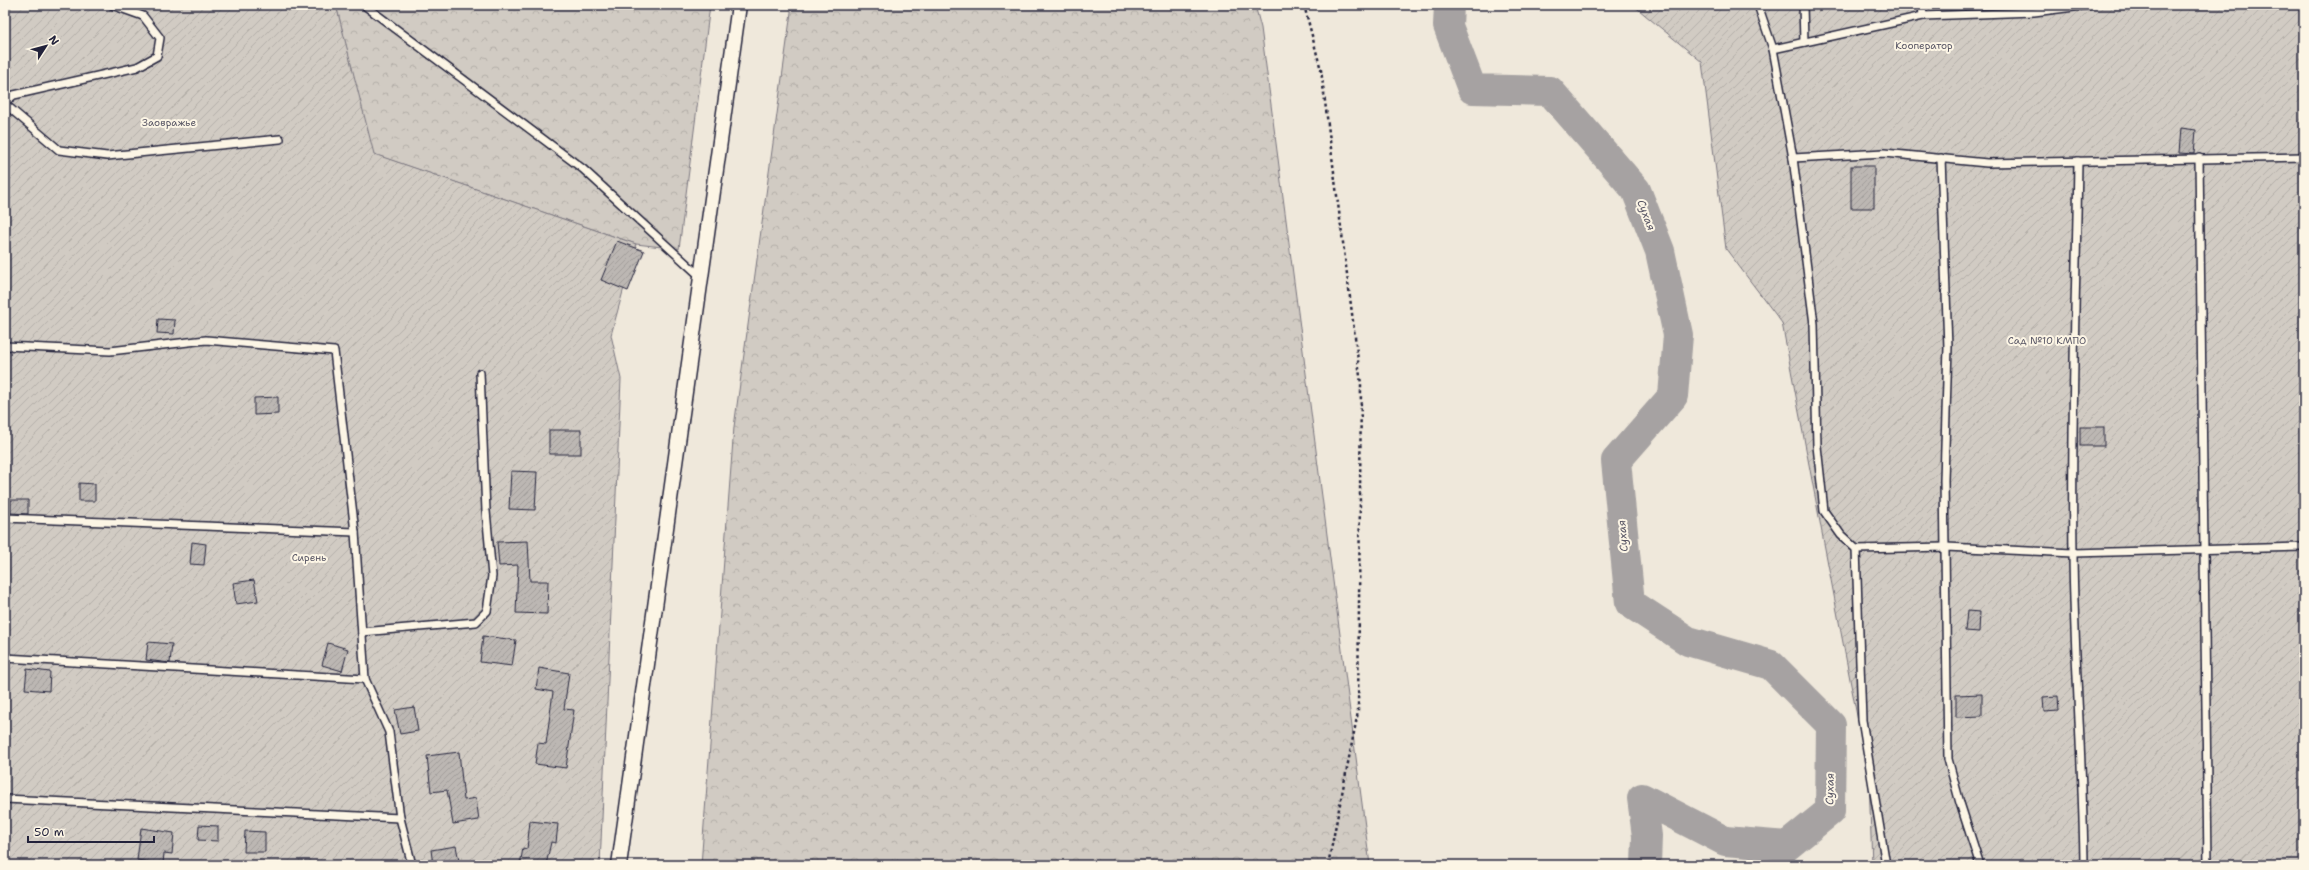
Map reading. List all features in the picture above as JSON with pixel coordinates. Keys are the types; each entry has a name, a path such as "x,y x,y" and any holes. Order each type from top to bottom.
{"street":[{"path":"619,865 702,279 739,5"}],"lane":[{"path":"112,5 143,16 160,38 158,56 137,67 14,95 5,103 59,150 108,156 280,138"},
{"path":"364,5 583,169 702,279"},
{"path":"1758,5 1773,49 1793,158 1814,324 1817,446 1824,511 1841,535 1856,549 1946,547 2073,553 2304,548"},
{"path":"1803,5 1804,42"},
{"path":"1922,5 1923,16"},
{"path":"1773,49 1923,16 2090,5"},
{"path":"1793,158 1884,153 1987,163 2199,158 2304,158"},
{"path":"1941,158 1948,347 1944,480 1948,759 1960,803 1980,865"},
{"path":"2199,158 2208,865"},
{"path":"2078,161 2073,553 2076,670 2084,796 2084,865"},
{"path":"5,346 110,351 206,340 334,351 355,532 365,679 389,732 400,818 412,865"},
{"path":"362,632 476,622 488,611 492,576 486,511 480,373"},
{"path":"5,518 355,532"},
{"path":"1856,549 1862,720 1886,865"},
{"path":"5,658 365,679"},
{"path":"5,799 400,818"}],"path":[{"path":"1304,5 1321,70 1361,384 1358,712 1328,865"}],"green space":[{"name":"Сирень","path":"5,5 336,5 374,154 636,244 611,335 621,379 600,865 5,865"},
{"path":"336,5 710,5 679,249 636,244 373,154"},
{"path":"792,5 1255,5 1261,28 1370,865 701,865 734,427"},
{"name":"Сад №10 КМПО","path":"1633,5 2304,5 2304,865 1872,865 1869,779 1782,323 1726,249 1702,62"}],"building":[{"path":"2181,128 2196,130 2194,154 2179,153"},
{"path":"1851,166 1874,166 1874,208 1851,208"},
{"path":"617,241 644,251 628,291 601,280"},
{"path":"158,319 175,320 174,334 157,333"},
{"path":"278,397 278,414 254,415 254,398"},
{"path":"2080,427 2104,427 2104,446 2080,446"},
{"path":"549,430 581,430 581,454 549,454"},
{"path":"511,471 537,472 535,510 509,509"},
{"path":"79,483 95,484 95,501 79,501"},
{"path":"11,500 28,500 28,514 11,513"},
{"path":"528,541 530,581 548,581 547,614 516,613 518,565 499,566 497,542"},
{"path":"192,542 206,544 204,565 190,564"},
{"path":"254,580 258,601 236,604 233,583"},
{"path":"1967,611 1980,612 1979,632 1965,631"},
{"path":"483,636 516,640 512,666 480,662"},
{"path":"148,642 172,644 170,663 146,660"},
{"path":"328,643 348,649 342,671 322,665"},
{"path":"539,668 569,673 564,709 574,710 566,768 535,764 538,743 546,744 553,692 536,689"},
{"path":"27,669 50,672 49,691 25,689"},
{"path":"1982,694 1982,716 1956,717 1956,695"},
{"path":"2058,696 2059,711 2044,712 2043,697"},
{"path":"414,707 418,731 400,734 395,710"},
{"path":"459,752 464,800 476,798 479,820 453,824 447,790 431,792 427,756"},
{"path":"530,821 558,824 556,843 551,842 546,865 520,865 523,848 527,849"},
{"path":"199,825 218,826 218,841 198,840"},
{"path":"141,828 174,833 172,854 164,853 163,864 137,860"},
{"path":"245,831 265,832 265,852 244,852"},
{"path":"456,846 459,861 433,865 431,850"}],"waterway":[{"name":"Сухая","path":"1449,5 1448,26 1472,89 1550,91 1636,190 1660,251 1678,335 1673,396 1616,461 1630,603 1688,641 1771,665 1831,725 1830,811 1787,846 1725,841 1642,798 1647,836 1646,865"}],"park label":[{"name":"Кооператор","path":"1924,45"},
{"name":"Заовражье","path":"169,122"}]}
